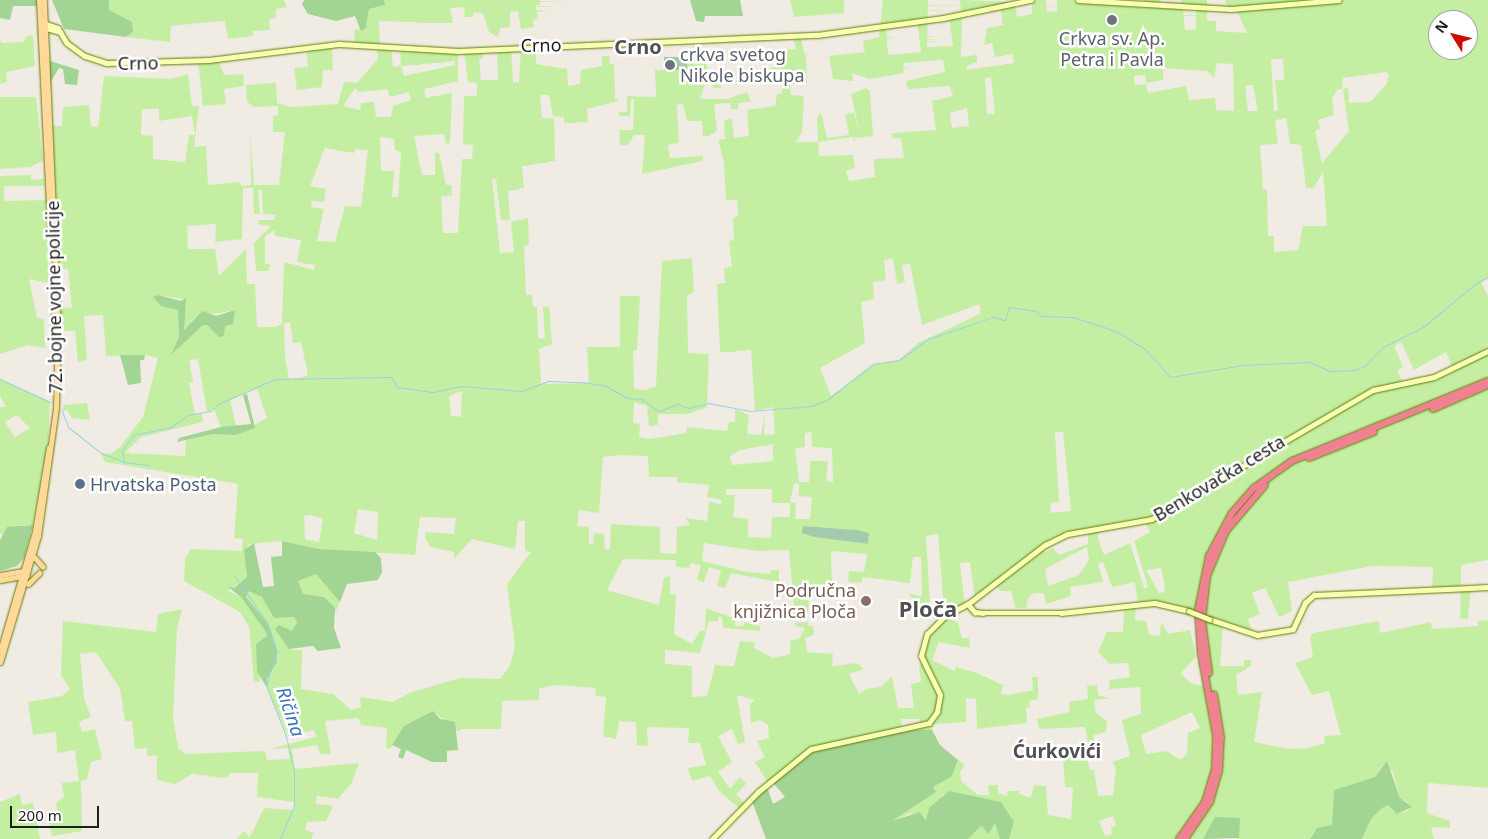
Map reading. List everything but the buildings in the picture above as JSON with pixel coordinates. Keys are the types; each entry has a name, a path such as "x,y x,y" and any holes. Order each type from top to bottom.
{"highway":[{"path":"1179,839 1201,809 1215,770 1216,735 1201,654 1198,610 1209,556 1232,513 1254,488 1292,461 1488,381"},
{"path":"1185,839 1210,802 1219,771 1219,722 1202,620 1207,576 1226,531 1256,492 1295,464 1488,386"}],"main road":[{"path":"39,0 43,25"},
{"path":"43,25 44,0"},
{"name":"72. bojne vojne policije","path":"23,587 46,498 58,380 46,43 43,25"},
{"name":"72. bojne vojne policije","path":"31,557 45,472 55,378 43,25"},
{"path":"12,572 31,557 43,567"},
{"path":"0,575 12,572 27,572"},
{"path":"0,580 27,572"},
{"path":"0,650 23,587 38,573"},
{"path":"10,578 23,587"},
{"path":"0,662 23,587"}],"street":[{"name":"Crno","path":"43,25 61,33 70,46 98,62 187,61 340,44 458,51 817,35 944,18 1031,0"},
{"path":"1078,0 1231,9 1339,0"},
{"name":"Crno","path":"43,25 61,33"},
{"path":"46,43 54,30"},
{"name":"Benkovačka cesta","path":"712,839 758,792 811,749 928,723 937,712 940,695 922,656 922,646 942,618 968,604 1057,538 1152,519 1374,390 1434,377 1488,351"},
{"path":"968,604 979,612 1061,613 1155,603 1189,611 1257,635 1293,629 1305,602 1314,595 1488,587"}],"green space":[{"path":"0,0 37,0 37,6 13,6 10,20 0,18"},
{"path":"52,0 109,0 109,10 132,22 133,32 126,37 64,29"},
{"path":"109,0 284,0 287,7 276,9 276,17 269,20 270,30 253,31 253,36 228,39 225,21 210,22 171,26 170,42 126,37 133,32 109,11"},
{"path":"304,0 384,0 385,5 369,9 366,28 361,31 355,16 336,21 308,14 302,4"},
{"path":"384,0 540,0 540,5 535,5 538,17 533,20 534,27 521,29 518,11 510,12 510,27 500,28 498,37 489,32 483,13 474,12 473,17 464,17 465,7 450,8 453,23 379,21 380,45 391,46 393,67 401,66 400,47 458,51 458,81 424,89 426,98 452,93 450,143 446,144 444,134 414,136 422,175 435,175 435,153 439,153 446,185 451,185 452,195 441,197 443,233 458,233 462,159 472,159 473,145 463,144 464,96 477,96 477,83 468,82 464,50 483,47 483,58 479,59 481,80 498,80 497,46 511,46 513,82 519,83 521,46 536,46 536,64 567,69 568,86 580,84 581,70 602,66 602,56 609,56 610,64 614,64 615,98 619,101 587,109 588,122 564,123 564,117 553,116 549,95 540,95 542,118 554,119 555,161 522,166 524,188 508,191 510,220 501,220 496,179 492,179 500,253 514,252 511,222 528,218 529,245 524,246 526,295 532,295 533,307 537,307 538,338 545,339 543,307 549,306 552,344 539,349 541,384 589,383 587,347 620,347 620,296 640,296 637,350 633,351 634,389 645,390 656,386 662,261 692,258 694,292 687,295 688,353 709,354 707,407 688,414 658,414 658,425 649,426 647,406 634,402 633,423 640,424 639,437 650,439 686,433 687,427 727,431 729,422 735,422 735,409 749,415 747,434 761,435 765,413 764,435 775,434 773,407 755,411 751,350 720,352 717,284 725,283 724,268 732,267 729,241 734,240 733,218 738,216 737,199 726,201 724,162 718,140 725,139 724,120 732,119 734,138 749,136 747,110 775,106 777,94 782,94 782,84 770,84 769,69 786,64 785,50 796,49 793,36 800,35 806,59 807,84 790,84 791,95 804,96 802,132 796,142 818,142 819,156 853,155 855,168 846,171 849,181 875,177 874,159 904,158 901,138 893,138 892,133 936,130 932,101 953,96 950,86 908,89 906,81 945,72 943,60 903,63 904,73 869,79 852,73 853,81 833,79 829,56 865,52 863,41 879,37 883,0 928,0 927,47 953,46 949,17 961,14 960,0 1015,2 1017,17 1032,14 1032,0 1046,0 1047,12 1057,11 1057,0 1118,0 1118,4 1144,5 1144,0 1160,0 1159,6 1181,7 1181,0 1207,0 1207,21 1216,21 1216,31 1247,33 1236,9 1228,9 1225,0 1488,0 1488,278 1481,282 1488,296 1488,560 1461,565 1461,587 1432,588 1433,567 1372,566 1288,582 1292,611 1279,617 1265,588 1252,593 1260,614 1248,619 1253,635 1223,626 1220,666 1244,666 1244,660 1251,660 1251,666 1236,675 1238,695 1262,692 1254,742 1289,749 1308,748 1325,743 1324,736 1341,735 1329,691 1312,695 1295,663 1313,657 1310,637 1313,633 1379,621 1380,633 1431,622 1432,629 1478,626 1478,621 1488,620 1488,788 1428,783 1427,813 1450,821 1450,828 1431,827 1434,839 1362,839 1371,819 1382,808 1387,805 1397,814 1409,810 1407,802 1400,798 1393,772 1383,765 1375,777 1334,790 1332,825 1314,831 1310,839 1237,839 1215,817 1203,839 1009,839 1014,822 995,800 981,801 958,794 943,794 926,821 911,813 891,822 936,792 933,787 956,767 958,760 965,765 960,772 961,781 978,795 989,795 988,785 998,785 998,793 1007,796 1008,791 1019,791 1019,794 1031,798 1034,785 1046,786 1048,815 1071,819 1073,787 1065,787 1063,755 1084,750 1090,770 1094,770 1098,796 1113,795 1116,768 1112,762 1130,756 1122,720 1141,714 1140,687 1109,689 1110,680 1130,677 1128,663 1110,664 1098,652 1107,632 1123,632 1124,607 1136,605 1135,620 1146,621 1149,635 1160,636 1161,622 1168,634 1190,630 1196,657 1181,673 1190,683 1202,686 1209,683 1200,616 1171,604 1138,605 1135,582 1112,587 1103,562 1098,564 1103,582 1070,587 1071,596 1046,604 1044,593 1034,593 1028,598 1026,609 1015,607 1011,591 1000,591 996,584 975,599 970,562 960,563 965,606 949,611 944,609 938,534 926,536 930,607 913,601 909,593 922,597 921,557 913,557 910,583 863,577 861,583 848,582 849,571 864,572 867,554 831,551 832,591 810,586 808,613 781,617 781,610 794,607 789,550 758,551 704,543 702,561 747,572 770,574 771,570 779,570 779,582 731,573 725,588 717,586 721,571 709,567 704,582 697,580 701,565 691,563 689,568 676,567 676,560 623,559 607,590 659,605 664,577 670,576 670,594 676,595 674,634 692,644 700,631 705,631 706,608 736,619 735,626 743,626 744,622 760,626 760,631 723,628 722,617 718,617 718,621 709,621 700,653 665,650 665,664 692,666 692,697 707,696 715,665 734,666 740,641 755,642 754,648 773,658 790,654 791,640 799,639 805,628 795,626 795,623 808,622 808,626 813,626 814,635 805,638 807,652 833,654 832,666 857,663 864,669 849,674 859,694 866,689 881,687 892,676 898,708 914,708 911,684 921,682 919,665 925,662 921,646 945,616 958,623 962,638 969,638 970,648 939,642 932,660 955,671 956,667 977,673 1003,685 1001,694 1008,695 1033,690 1032,677 1038,677 1038,699 1029,701 1030,707 1026,708 1027,723 977,729 976,699 966,698 966,722 934,724 932,730 919,733 913,730 919,728 920,719 901,719 902,732 871,739 768,783 755,762 765,757 757,741 769,738 768,725 760,720 751,723 750,704 755,700 737,695 745,742 738,744 732,729 718,736 732,762 718,772 730,789 740,777 746,784 736,794 745,804 740,809 719,791 710,776 692,781 688,768 706,765 700,743 688,743 689,728 647,727 648,746 637,745 636,722 619,721 616,739 603,736 606,697 595,696 596,688 558,685 539,688 539,700 502,701 501,729 461,729 459,732 435,713 404,726 390,749 386,748 387,728 361,725 358,718 325,721 331,754 320,754 317,745 292,749 295,769 359,763 351,784 338,799 317,796 316,804 333,806 326,821 307,822 305,830 314,833 311,839 237,839 244,831 249,837 264,808 293,810 294,802 257,797 258,773 231,773 226,778 192,774 175,784 157,780 157,755 147,756 147,748 135,749 132,721 125,721 120,689 96,652 80,654 84,698 91,717 79,722 82,732 95,729 102,759 91,762 87,779 81,781 82,831 52,836 48,817 58,816 56,803 64,797 62,783 79,781 75,750 57,753 56,732 33,735 28,702 62,696 70,689 61,675 63,621 156,632 158,614 182,609 177,628 173,717 178,748 186,754 265,751 267,760 290,759 288,748 270,749 316,737 314,730 288,736 266,685 278,658 273,636 246,597 249,591 256,591 280,618 294,617 297,622 292,631 282,627 279,633 292,650 302,650 301,689 333,694 351,710 361,707 360,697 393,702 412,692 460,678 500,679 510,666 515,646 507,584 531,552 525,551 525,521 518,521 515,549 472,539 454,559 454,552 430,547 425,537 426,532 454,534 456,518 420,517 415,555 319,549 282,541 249,544 245,553 247,577 228,591 241,597 266,631 267,636 256,644 260,682 254,681 249,627 240,612 184,581 185,558 191,549 242,551 243,539 234,538 238,484 105,462 101,453 111,454 120,447 143,417 158,358 145,355 106,356 103,315 84,316 87,360 78,362 75,331 61,331 59,307 72,308 68,269 58,269 50,126 62,126 63,107 89,105 91,126 98,127 104,76 171,79 188,74 192,106 199,106 194,147 206,146 208,185 240,182 241,186 251,185 250,134 254,185 279,185 285,132 273,132 273,116 278,115 278,106 253,107 247,101 246,85 276,83 277,103 291,107 338,104 344,82 357,83 378,59 376,45 355,44 354,30 366,28 369,9 385,5","holes":["1000,5 1003,25 987,28 984,45 992,43 995,57 1013,54 1014,63 967,70 967,66 977,62 977,55 961,57 962,14","1183,8 1196,8 1196,29 1185,30","917,21 921,52 888,55 886,26","1271,59 1283,59 1284,80 1275,80 1278,110 1274,111","455,61 455,65 404,76 401,66","1217,63 1233,64 1234,111 1216,110 1215,98 1189,100 1186,86 1148,93 1146,84 1135,85 1134,76 1145,75 1146,83 1163,80 1163,68 1207,71 1214,78","1386,72 1389,74 1386,85 1370,102 1349,103 1348,87 1343,90 1349,131 1322,163 1315,131 1320,129 1318,120 1334,115 1332,99 1337,90 1342,89 1343,78","991,77 995,114 987,114 985,78","1253,85 1258,111 1248,111 1245,86","355,88 360,92 387,89 390,97 409,92 411,100 393,106 391,117 376,117 374,102 361,103 360,110 343,106","967,108 969,126 952,128 950,113","142,109 159,109 159,121 192,116 195,135 189,135 185,162 153,159 153,136 141,135","1286,118 1290,144 1301,145 1306,188 1314,188 1323,172 1327,226 1303,226 1298,250 1274,252 1274,236 1268,236 1267,190 1263,189 1260,145 1278,144 1275,120","380,137 394,139 395,150 401,152 398,197 392,197 394,171 381,171","325,148 354,153 355,149 368,150 361,207 345,206 335,242 317,241 324,209 311,207 312,201 324,202 326,189 310,186","243,188 253,188 254,214 260,214 258,190 262,190 263,214 276,215 274,220 259,220 258,224 271,226 254,243 256,271 269,271 270,264 265,264 265,237 274,230 275,236 301,240 297,262 315,265 314,270 284,262 282,324 276,327 257,327 255,284 247,284 246,249 219,276 215,249 188,249 187,226 216,224 215,242 242,239","893,258 897,284 905,282 902,265 910,264 922,325 980,304 980,314 918,343 899,360 873,364 831,396 820,368 865,343 861,302 874,299 873,282 886,280 884,260","163,296 184,299 184,330 195,317 235,310 225,326 215,333 207,325 195,329 172,355 179,337 178,309 161,306","290,322 293,343 301,342 308,375 300,378 289,378 285,357 284,323","1401,342 1414,370 1446,352 1453,369 1423,380 1403,382 1397,371 1403,367 1394,346","198,359 207,412 214,409 221,427 236,426 230,400 257,389 267,418 235,435 213,434 186,440 185,456 125,453 141,437 203,422 201,413 195,414 189,383 193,382 189,360","462,391 461,417 451,416 449,396","811,432 812,447 832,448 833,482 826,481 828,461 810,461 809,482 799,482 795,448 805,447 805,433","1055,432 1063,432 1071,511 1051,513 1050,503 1059,502","773,444 773,461 732,465 730,456 740,450","618,455 648,456 649,477 677,477 677,482 709,485 707,497 722,500 720,505 709,501 707,521 686,518 690,525 677,527 676,554 660,553 660,527 611,524 610,549 605,550 604,534 594,533 593,544 589,544 589,527 577,526 579,510 599,513 603,457","799,483 799,496 812,497 810,519 795,519 796,503 790,502 794,484","726,489 772,489 772,503 790,503 790,517 772,517 771,538 748,537 748,519 733,517 735,495 726,495","358,509 378,512 377,540 354,533","310,515 323,519 319,542 305,539 304,516","1145,522 1150,532 1134,541 1148,587 1144,588 1130,543 1104,555 1098,539 1099,529","803,526 857,530 869,533 867,544 814,537","1088,531 1088,544 1059,555 1053,548 1046,552 1040,549 1068,534","1087,547 1089,560 1079,575 1048,586 1045,569","1161,568 1165,587 1164,592 1159,593 1146,570","1192,712 1200,728 1188,733 1187,754 1180,760 1167,751 1146,754 1141,735","1113,816 1116,825 1111,828 1112,834 1105,836 1099,821"]},
{"path":"690,0 740,0 743,16 705,16 704,22 696,21"},
{"path":"790,0 844,0 844,13 794,17"},
{"path":"28,35 33,36 35,66 6,72 7,82 0,84 0,36 1,43 23,42"},
{"path":"332,45 333,70 323,70 322,87 297,90 294,68 308,67 306,49"},
{"path":"706,50 707,70 722,72 721,88 714,88 707,79 700,99 727,99 747,92 751,102 738,103 738,109 731,109 730,103 714,104 717,131 709,136 703,136 702,121 687,121 683,104 677,105 679,143 668,145 670,158 703,156 702,161 642,174 645,135 634,135 628,145 620,145 619,130 633,130 634,99 631,99 630,116 619,116 619,112 627,112 627,96 656,97 655,70 687,70 687,57 698,58"},
{"path":"664,57 687,57 687,70 664,70"},
{"path":"218,59 224,75 243,74 244,86 224,89 226,104 203,106 198,61"},
{"path":"50,61 79,70 77,85 65,84 63,69 59,68 50,83"},
{"path":"866,88 870,91 873,136 855,138 854,143 853,137 818,142 817,118 821,112 827,138 849,135 845,114 854,113 860,134 851,94"},
{"path":"0,97 36,97 43,161 30,167 0,169"},
{"path":"31,175 31,180 44,179 45,186 4,186 4,201 48,200 47,226 44,229 47,231 49,283 29,279 37,318 44,319 45,348 28,345 0,354 0,176"},
{"path":"158,295 181,301 186,298 184,330 202,311 216,316 235,310 233,324 225,326 224,336 219,337 207,325 202,326 171,355 179,337 178,310 161,306 153,297"},
{"path":"120,355 145,355 144,360 140,360 141,383 128,385"},
{"path":"0,379 50,402 48,441 33,525 21,525 4,535 0,533 0,407 6,407 0,396","holes":["17,415 30,428 15,437 5,422"]},
{"path":"247,394 255,428 235,435 213,434 177,442 179,438 221,427 251,424 243,395"},
{"path":"87,403 90,420 72,418 67,410 62,411 64,405"},
{"path":"33,525 24,558 17,566 0,571 0,540 7,527"},
{"path":"803,526 857,530 869,533 868,544 814,537 802,533"},
{"path":"282,541 319,549 375,552 381,558 382,572 378,580 347,584 340,602 316,574 298,581 303,594 324,597 335,608 334,628 341,648 318,651 313,646 289,649 275,629 279,625 292,631 297,622 294,617 274,618 262,597 249,591 246,597 268,624 277,651 277,662 267,679 268,689 257,672 256,644 267,636 266,632 241,597 228,587 234,588 247,577 244,550 254,543 263,587 274,586 271,557 282,556"},
{"path":"316,573 340,602 336,611 319,598 303,594 298,581"},
{"path":"1461,587 1471,587 1468,619 1460,619"},
{"path":"1097,685 1098,695 1110,698 1094,700 1096,713 1107,721 1106,732 1093,735 1096,747 1089,749 1085,727 1039,729 1037,719 1070,712 1069,702 1088,699 1087,686"},
{"path":"433,711 440,719 455,722 458,750 447,751 447,762 432,762 406,750 403,759 398,757 401,749 392,745 404,726"},
{"path":"913,730 932,730 940,745 958,760 952,776 933,787 936,792 892,821 920,812 926,821 929,808 949,791 1001,802 1014,822 1009,839 1000,839 995,823 989,834 981,826 968,839 766,839 752,801 767,787 773,804 785,797 771,780 811,749"},
{"path":"1387,761 1400,798 1412,807 1397,814 1388,805 1382,808 1371,819 1362,839 1310,839 1317,828 1332,825 1334,790 1375,777"},
{"path":"20,794 22,805 33,803 40,839 0,839 0,802"},
{"path":"1215,817 1240,818 1239,838 1203,839"},
{"path":"995,823 1000,839 968,839 981,826 989,834"}],"waterway":[{"path":"124,462 122,451 133,435 171,427 188,415 211,411 218,404 275,379 391,377 397,387 434,392 460,386 521,391 549,381 582,382 606,386 627,398 641,399 659,411 678,404 688,408 708,403 750,411 812,406 827,400 873,364 899,360 928,339 993,317 1005,320 1009,307 1036,311 1041,316 1073,317 1116,331 1145,349 1170,377 1243,365 1309,362 1330,371 1354,370 1365,366 1383,347 1423,327 1475,284 1488,277"},
{"name":"Ričina","path":"0,379 50,402"},
{"path":"62,411 68,427 101,453 124,462 150,465"},
{"name":"Ričina","path":"234,575 268,624 277,651 266,685 286,736 294,770 294,806 280,839"}],"place":[{"name":"Crkva sv. Ap. Petra i Pavla","path":"1112,20"},
{"name":"crkva svetog Nikole biskupa","path":"670,65"},
{"name":"Hrvatska Posta","path":"80,484"},
{"name":"Područna knjižnica Ploča","path":"866,601"}],"district":[{"name":"Crno","path":"638,46"},
{"name":"Ploča","path":"928,609"},
{"name":"Ćurkovići","path":"1057,752"}]}
